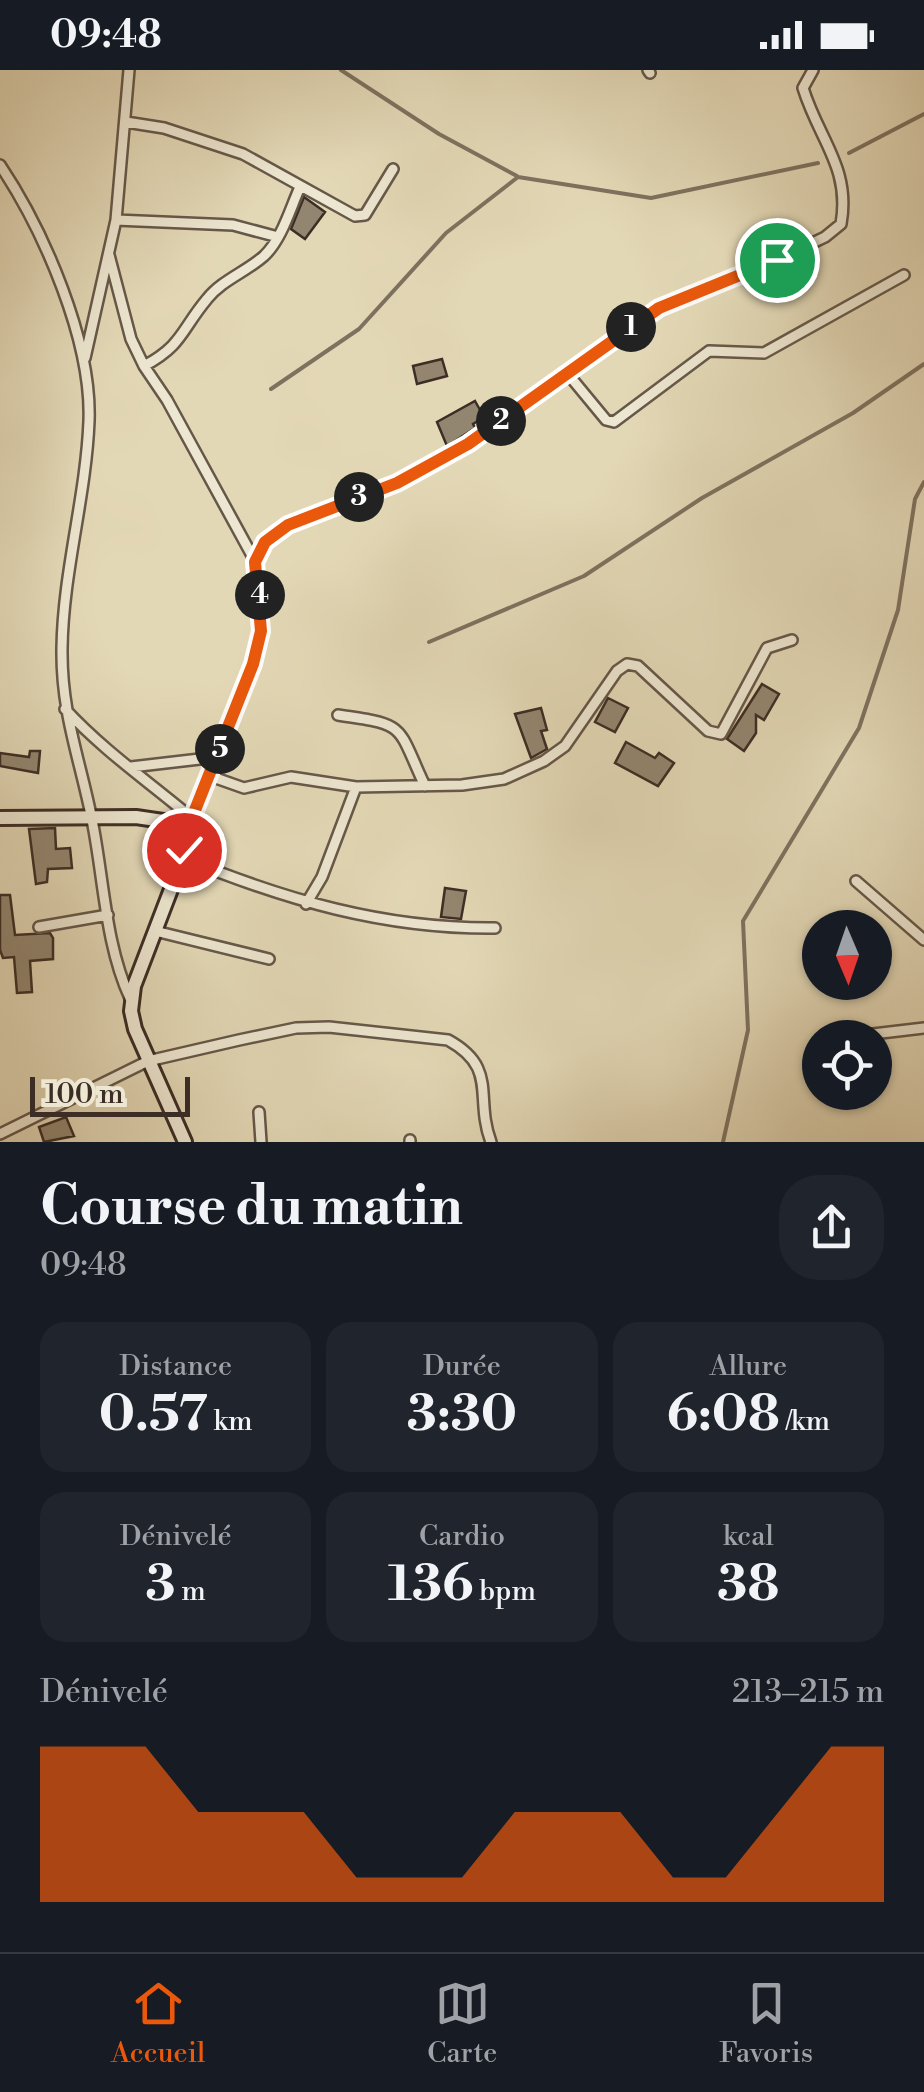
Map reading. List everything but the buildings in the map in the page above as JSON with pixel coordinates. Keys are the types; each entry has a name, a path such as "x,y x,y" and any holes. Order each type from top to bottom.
{"street":[{"path":"84,362 116,220 130,70"},
{"path":"255,562 265,542 288,525 424,470 659,308 777,260 842,224 846,196 843,178 803,88 812,70"},
{"path":"126,122 164,128 244,154 355,216 365,215 393,169"},
{"path":"0,164 23,200 66,303 84,362 89,419 62,646 63,707 92,818 118,973 131,1000 135,1029 184,1142"},
{"path":"144,366 167,354 182,339 210,295 265,255 278,237 300,187"},
{"path":"116,220 196,221 233,225 278,237"},
{"path":"109,255 132,339 144,366 167,400 255,562 261,631 253,664 182,843 183,858 131,1000"},
{"path":"568,374 606,420 614,422 709,351 764,353 904,275"},
{"path":"210,776 244,788 291,777 356,787 504,779 544,761 580,728 617,671 628,664 638,666 708,731 721,734 767,648 792,640"},
{"path":"63,707 100,747 193,818"},
{"path":"338,715 388,722 400,732 426,786"},
{"path":"130,767 217,757"},
{"path":"306,904 322,877 356,787"},
{"path":"0,818 163,821 182,843"},
{"path":"183,858 306,904 396,922 496,928"},
{"path":"856,881 924,940"},
{"path":"39,927 108,915"},
{"path":"155,931 269,960"},
{"path":"0,1134 148,1061 296,1028 329,1027 448,1040 474,1058 491,1142"},
{"path":"892,1032 924,1028"},
{"path":"260,1112 262,1142"}],"waterway":[{"path":"341,70 439,134 517,176"},
{"path":"849,153 924,114"},
{"path":"271,389 359,329 446,233 518,177 651,198 818,163"},
{"path":"429,642 584,576 702,498 853,413 924,364"},
{"path":"723,1142 748,1030 743,921 859,728 898,610 915,499 924,482"}],"route":[{"path":"184,850 182,843 253,664 261,631 255,562 265,542 288,525 397,483 468,444 659,308 777,260"}]}
